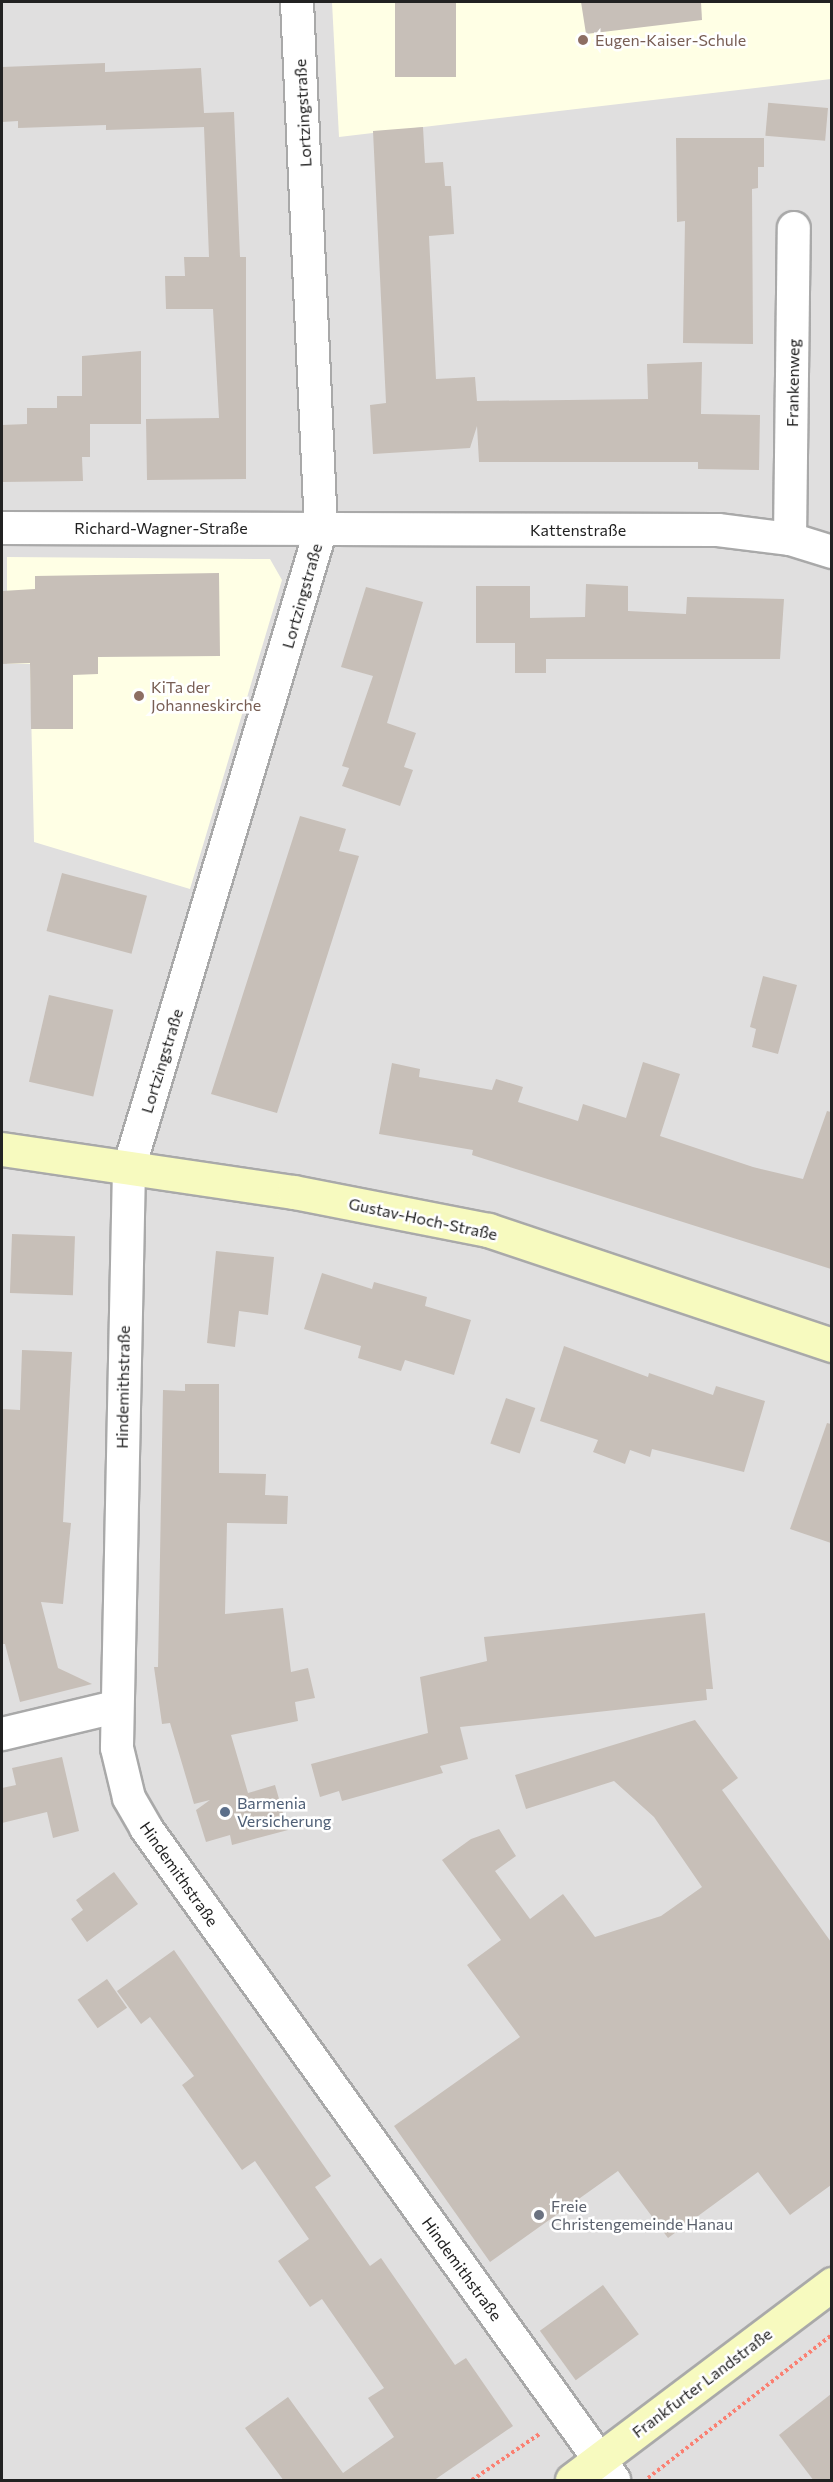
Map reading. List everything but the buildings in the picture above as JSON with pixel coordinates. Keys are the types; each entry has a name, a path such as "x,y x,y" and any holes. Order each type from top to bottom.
{"main road":[{"name":"Gustav-Hoch-Straße","path":"2,1149 294,1192 488,1230 831,1345"},
{"name":"Frankfurter Landstraße","path":"572,2481 608,2470 831,2284"}],"street":[{"name":"Lortzingstraße","path":"129,1168 321,529 297,2"},
{"name":"Frankenweg","path":"790,538 794,228"},
{"name":"Richard-Wagner-Straße","path":"2,528 321,529"},
{"name":"Kattenstraße","path":"321,529 718,530 790,538 831,552"},
{"name":"Hindemithstraße","path":"129,1168 115,1707 123,1776 146,1828 608,2470"},
{"path":"2,1734 115,1707"}],"path":[{"path":"645,2481 831,2335"}],"shaded area":[{"path":"2,2 831,2 831,2480 2,2480"},
{"name":"Eugen-Kaiser-Schule","path":"332,2 831,2 831,79 339,137"},
{"name":"KiTa der Johanneskirche","path":"7,557 270,559 282,580 190,889 34,842 30,664 7,664"}],"place":[{"name":"Eugen-Kaiser-Schule","path":"583,40"},
{"name":"KiTa der Johanneskirche","path":"139,696"},
{"name":"Barmenia Versicherung","path":"225,1812"},
{"name":"Freie Christengemeinde Hanau","path":"539,2215"}]}
